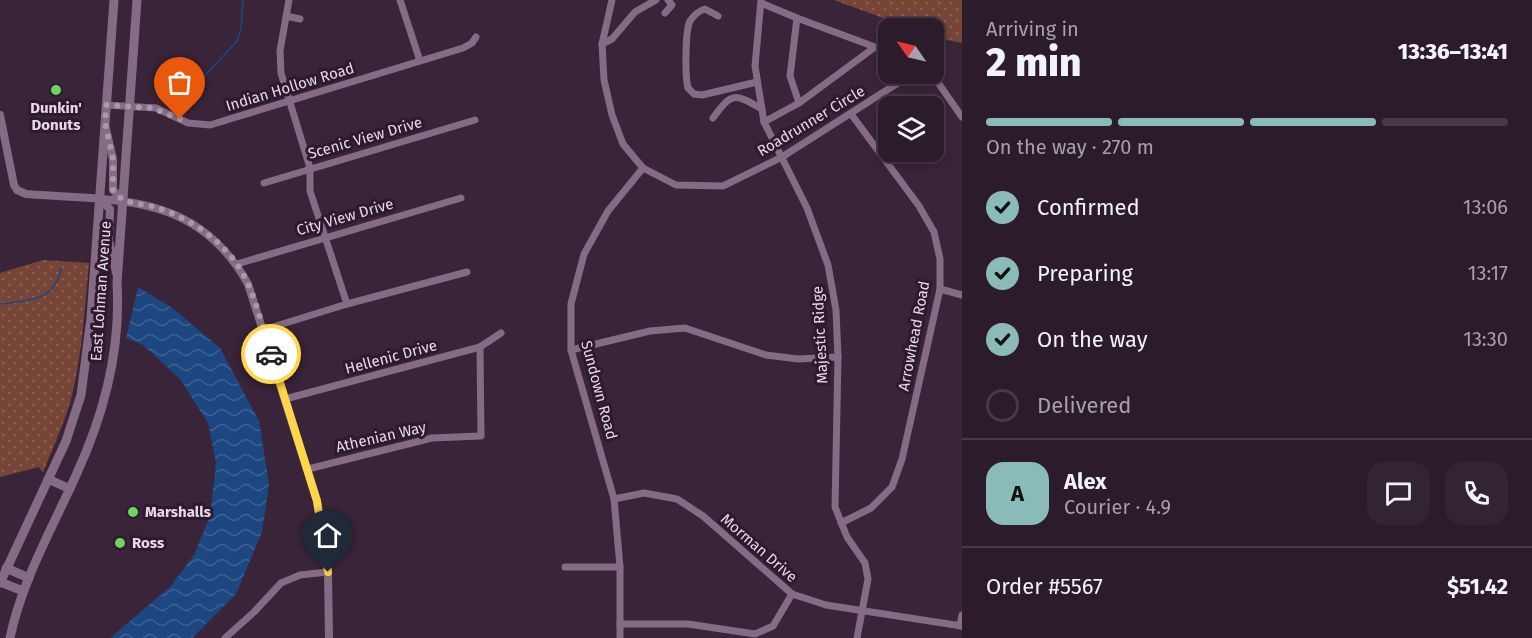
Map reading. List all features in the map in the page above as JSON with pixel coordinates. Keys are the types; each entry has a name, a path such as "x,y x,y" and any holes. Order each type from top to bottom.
{"main road":[{"name":"East Lohman Avenue","path":"0,583 66,441 81,395 91,318 114,0"},
{"name":"East Lohman Avenue","path":"10,638 23,591 70,489 104,402 118,303 117,282 137,0"},
{"path":"48,479 70,489"},
{"path":"6,568 29,578"},
{"path":"0,583 23,591"}],"street":[{"path":"289,0 280,64 310,168 310,191 347,304"},
{"path":"400,0 420,61"},
{"name":"Roadrunner Circle","path":"612,0 602,44 604,80 612,115 623,144 643,168 675,185 723,186 782,158 897,84"},
{"path":"602,44 612,39 636,11 656,0"},
{"path":"665,13 672,5 668,0"},
{"path":"761,2 875,47 799,103 764,122"},
{"name":"Majestic Ridge","path":"761,2 755,66 764,122 807,208 828,265 836,310 838,357 835,507 847,537 865,562 868,579 857,638"},
{"path":"718,16 705,9 696,14 689,25 686,60 688,88 694,94 702,95 757,82"},
{"path":"286,16 300,19"},
{"path":"797,18 790,76 799,103"},
{"name":"Indian Hollow Road","path":"106,105 156,108 188,123 207,125 466,47 476,37"},
{"path":"940,84 959,107 962,117"},
{"path":"713,118 725,102 736,97 762,109"},
{"name":"Arrowhead Road","path":"841,523 871,508 892,488 903,459 940,290 940,259 934,232 919,206 851,114"},
{"path":"0,115 15,192 150,205 176,214 211,236 237,264 248,284 317,501 328,572 329,638"},
{"name":"Scenic View Drive","path":"264,183 475,120"},
{"path":"105,123 113,159 113,190 123,201"},
{"name":"Sundown Road","path":"620,638 620,567 614,499 571,350 571,304 584,254 608,211 643,168"},
{"name":"City View Drive","path":"237,264 461,198"},
{"path":"99,200 110,209 109,240 117,282"},
{"path":"263,330 347,304 467,272"},
{"path":"940,290 962,295"},
{"path":"571,350 650,331 685,328 766,355 798,359 838,357"},
{"name":"Hellenic Drive","path":"285,399 480,347 501,333"},
{"name":"Athenian Way","path":"308,469 432,438 481,436 480,347"},
{"name":"Morman Drive","path":"614,499 644,494 677,499 703,516 792,594 826,605 961,626"},
{"path":"564,567 620,567"},
{"path":"225,638 281,583 300,575 328,572"},
{"path":"620,624 688,624 755,634 773,626 792,594"},
{"path":"961,626 962,615"}],"shaded area":[{"path":"834,0 962,0 962,43 944,39 944,18 883,18"},
{"path":"43,260 89,263 77,371 68,409 43,473 39,467 0,477 0,273"}],"water":[{"path":"138,287 171,307 220,348 259,421 269,484 262,532 236,594 192,638 110,638 170,587 194,555 210,516 216,463 208,423 180,379 143,345 126,338"}],"waterway":[{"path":"189,93 237,41 241,28 243,0"},
{"path":"0,304 30,300 47,293 58,279 61,268"}],"way so far":[{"path":"180,119 152,108 106,105 105,123 113,159 113,190 116,196 123,201 150,205 176,214 211,236 237,264 248,284 271,354"}],"place":[{"name":"Dunkin' Donuts","path":"56,90"},
{"name":"Marshalls","path":"133,512"},
{"name":"Ross","path":"120,543"}],"route":[{"path":"271,354 317,501 328,572"}]}
